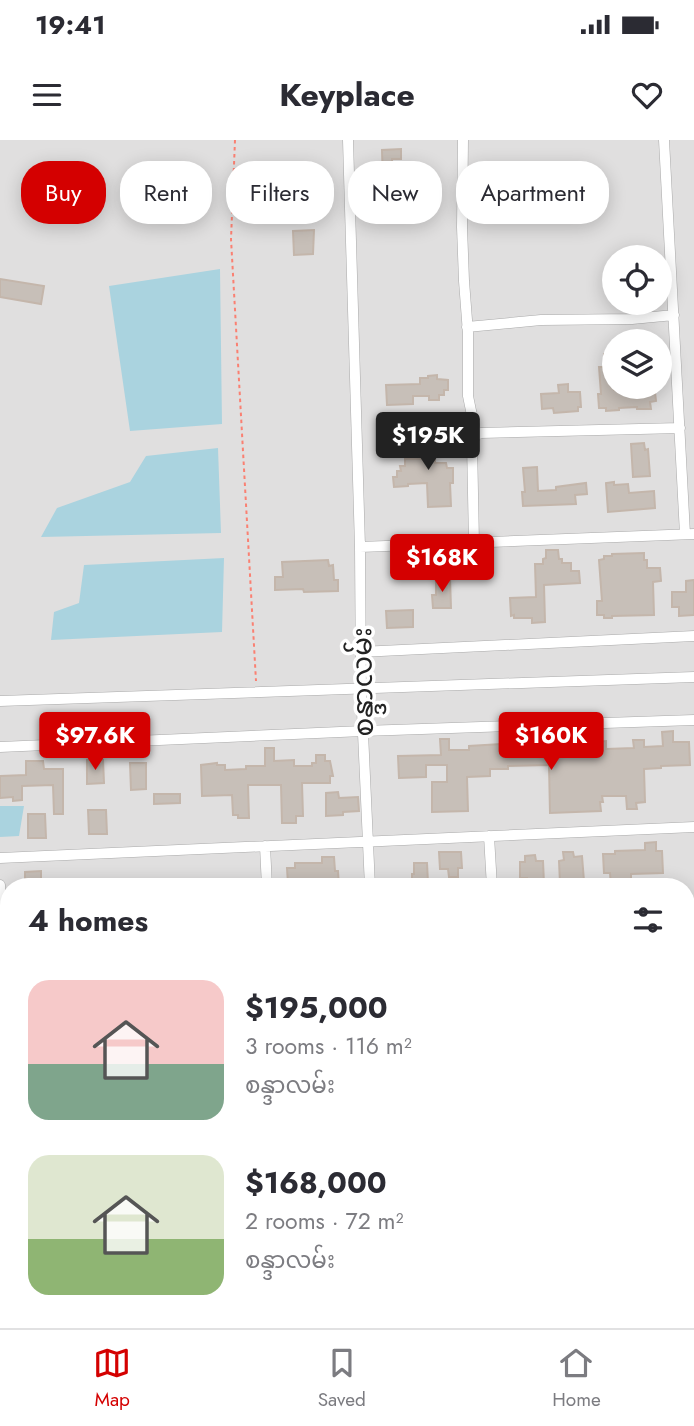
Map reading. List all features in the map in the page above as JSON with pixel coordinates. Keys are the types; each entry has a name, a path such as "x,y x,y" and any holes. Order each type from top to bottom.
{"street":[{"name":"စန္ဒာလမ်း","path":"348,140 360,547 361,689 370,878"},
{"path":"463,140 462,227 468,396 476,435"},
{"path":"360,547 690,534 680,428 664,140"},
{"path":"467,327 541,320 632,319 674,315"},
{"path":"474,542 471,443 476,435 680,428"},
{"path":"360,652 694,636"},
{"path":"0,701 694,677"},
{"path":"0,747 694,720"},
{"path":"0,858 694,827"},
{"path":"489,836 491,878"},
{"path":"265,846 267,878"}],"path":[{"path":"235,140 231,239 256,693"}],"shaded area":[{"path":"0,140 694,140 694,878 0,878"}],"water":[{"path":"220,269 222,424 130,431 109,286"},
{"path":"218,448 221,533 41,537 57,508 130,482 146,456"},
{"path":"224,558 222,632 51,640 54,612 79,603 84,565"},
{"path":"0,806 24,806 19,836 0,837"}],"building":[{"path":"401,149 401,159 382,161 382,150"},
{"path":"314,230 313,254 294,255 293,231"},
{"path":"0,279 44,286 41,304 0,297"},
{"path":"599,367 602,367 602,399 656,399 650,402 651,409 637,407 606,411 606,408 599,408"},
{"path":"437,375 437,379 448,380 448,390 444,390 444,395 439,395 439,400 429,400 429,396 413,396 413,404 387,405 386,385 420,384 420,378"},
{"path":"568,384 568,392 580,392 581,407 578,407 578,411 554,413 553,408 542,409 541,394 559,393 558,385"},
{"path":"424,429 442,429 442,444 435,445 435,463 446,463 447,468 453,468 453,483 450,483 451,506 428,507 427,483 394,487 393,477 397,477 397,471 401,471 400,466 405,466 405,459 422,459 421,435 424,435"},
{"path":"644,443 645,450 648,449 650,476 633,477 631,444"},
{"path":"537,467 538,491 586,483 587,494 575,495 576,504 523,506 523,468"},
{"path":"614,482 614,485 628,484 629,493 654,491 655,508 608,512 606,483"},
{"path":"546,550 558,550 562,563 571,563 571,571 579,571 580,583 544,585 545,622 532,623 532,618 514,618 514,615 511,616 510,598 536,597 535,564 543,564"},
{"path":"644,553 647,568 660,568 661,581 653,582 654,615 604,618 604,615 597,615 597,601 602,601 599,560 612,554"},
{"path":"328,560 329,566 333,565 334,580 338,580 338,591 275,590 275,577 283,577 282,562"},
{"path":"436,577 450,578 451,608 433,608 432,595 436,595"},
{"path":"694,580 694,615 679,616 679,607 672,607 672,592 686,592 686,581"},
{"path":"413,610 413,627 387,628 386,611"},
{"path":"673,731 673,742 689,742 690,765 644,769 645,802 636,803 637,809 627,809 626,796 602,796 601,811 550,813 549,765 508,766 508,769 490,769 490,776 467,777 468,811 432,812 432,782 447,782 447,765 426,765 426,777 399,778 398,756 441,755 440,739 449,739 449,750 469,750 469,746 536,742 536,755 590,751 595,749 595,742 606,741 606,749 634,748 633,740 644,740 644,747 663,746 662,732"},
{"path":"265,748 274,748 274,761 294,760 294,766 312,766 312,763 316,763 316,755 325,755 325,761 330,761 333,776 330,776 330,783 302,783 303,816 296,816 296,823 282,823 281,785 248,785 249,818 233,815 232,795 202,796 201,765 217,763 225,765 225,770 265,766"},
{"path":"87,760 103,760 104,783 87,784"},
{"path":"26,761 43,761 44,769 63,769 63,814 54,814 53,785 22,786 22,800 13,801 13,797 0,798 0,776 26,775"},
{"path":"130,763 146,763 146,789 131,790"},
{"path":"338,792 339,798 358,797 359,811 326,816 326,793"},
{"path":"154,794 180,794 180,803 154,804"},
{"path":"88,810 106,810 107,834 89,834"},
{"path":"28,814 45,814 46,838 28,838"},
{"path":"656,842 656,851 662,851 663,873 610,878 610,873 604,873 603,854 645,850 645,843"},
{"path":"439,852 461,852 462,868 458,868 458,877 449,877 448,869 440,869"},
{"path":"563,852 573,852 574,857 582,856 584,878 560,878 559,861 564,860"},
{"path":"535,855 536,861 543,861 544,878 520,878 520,862 525,862 525,856"},
{"path":"322,857 334,857 338,878 288,878 287,868 295,868 295,863 322,863"},
{"path":"414,863 427,863 428,878 412,878"},
{"path":"41,871 41,878 25,878 25,872"}]}
